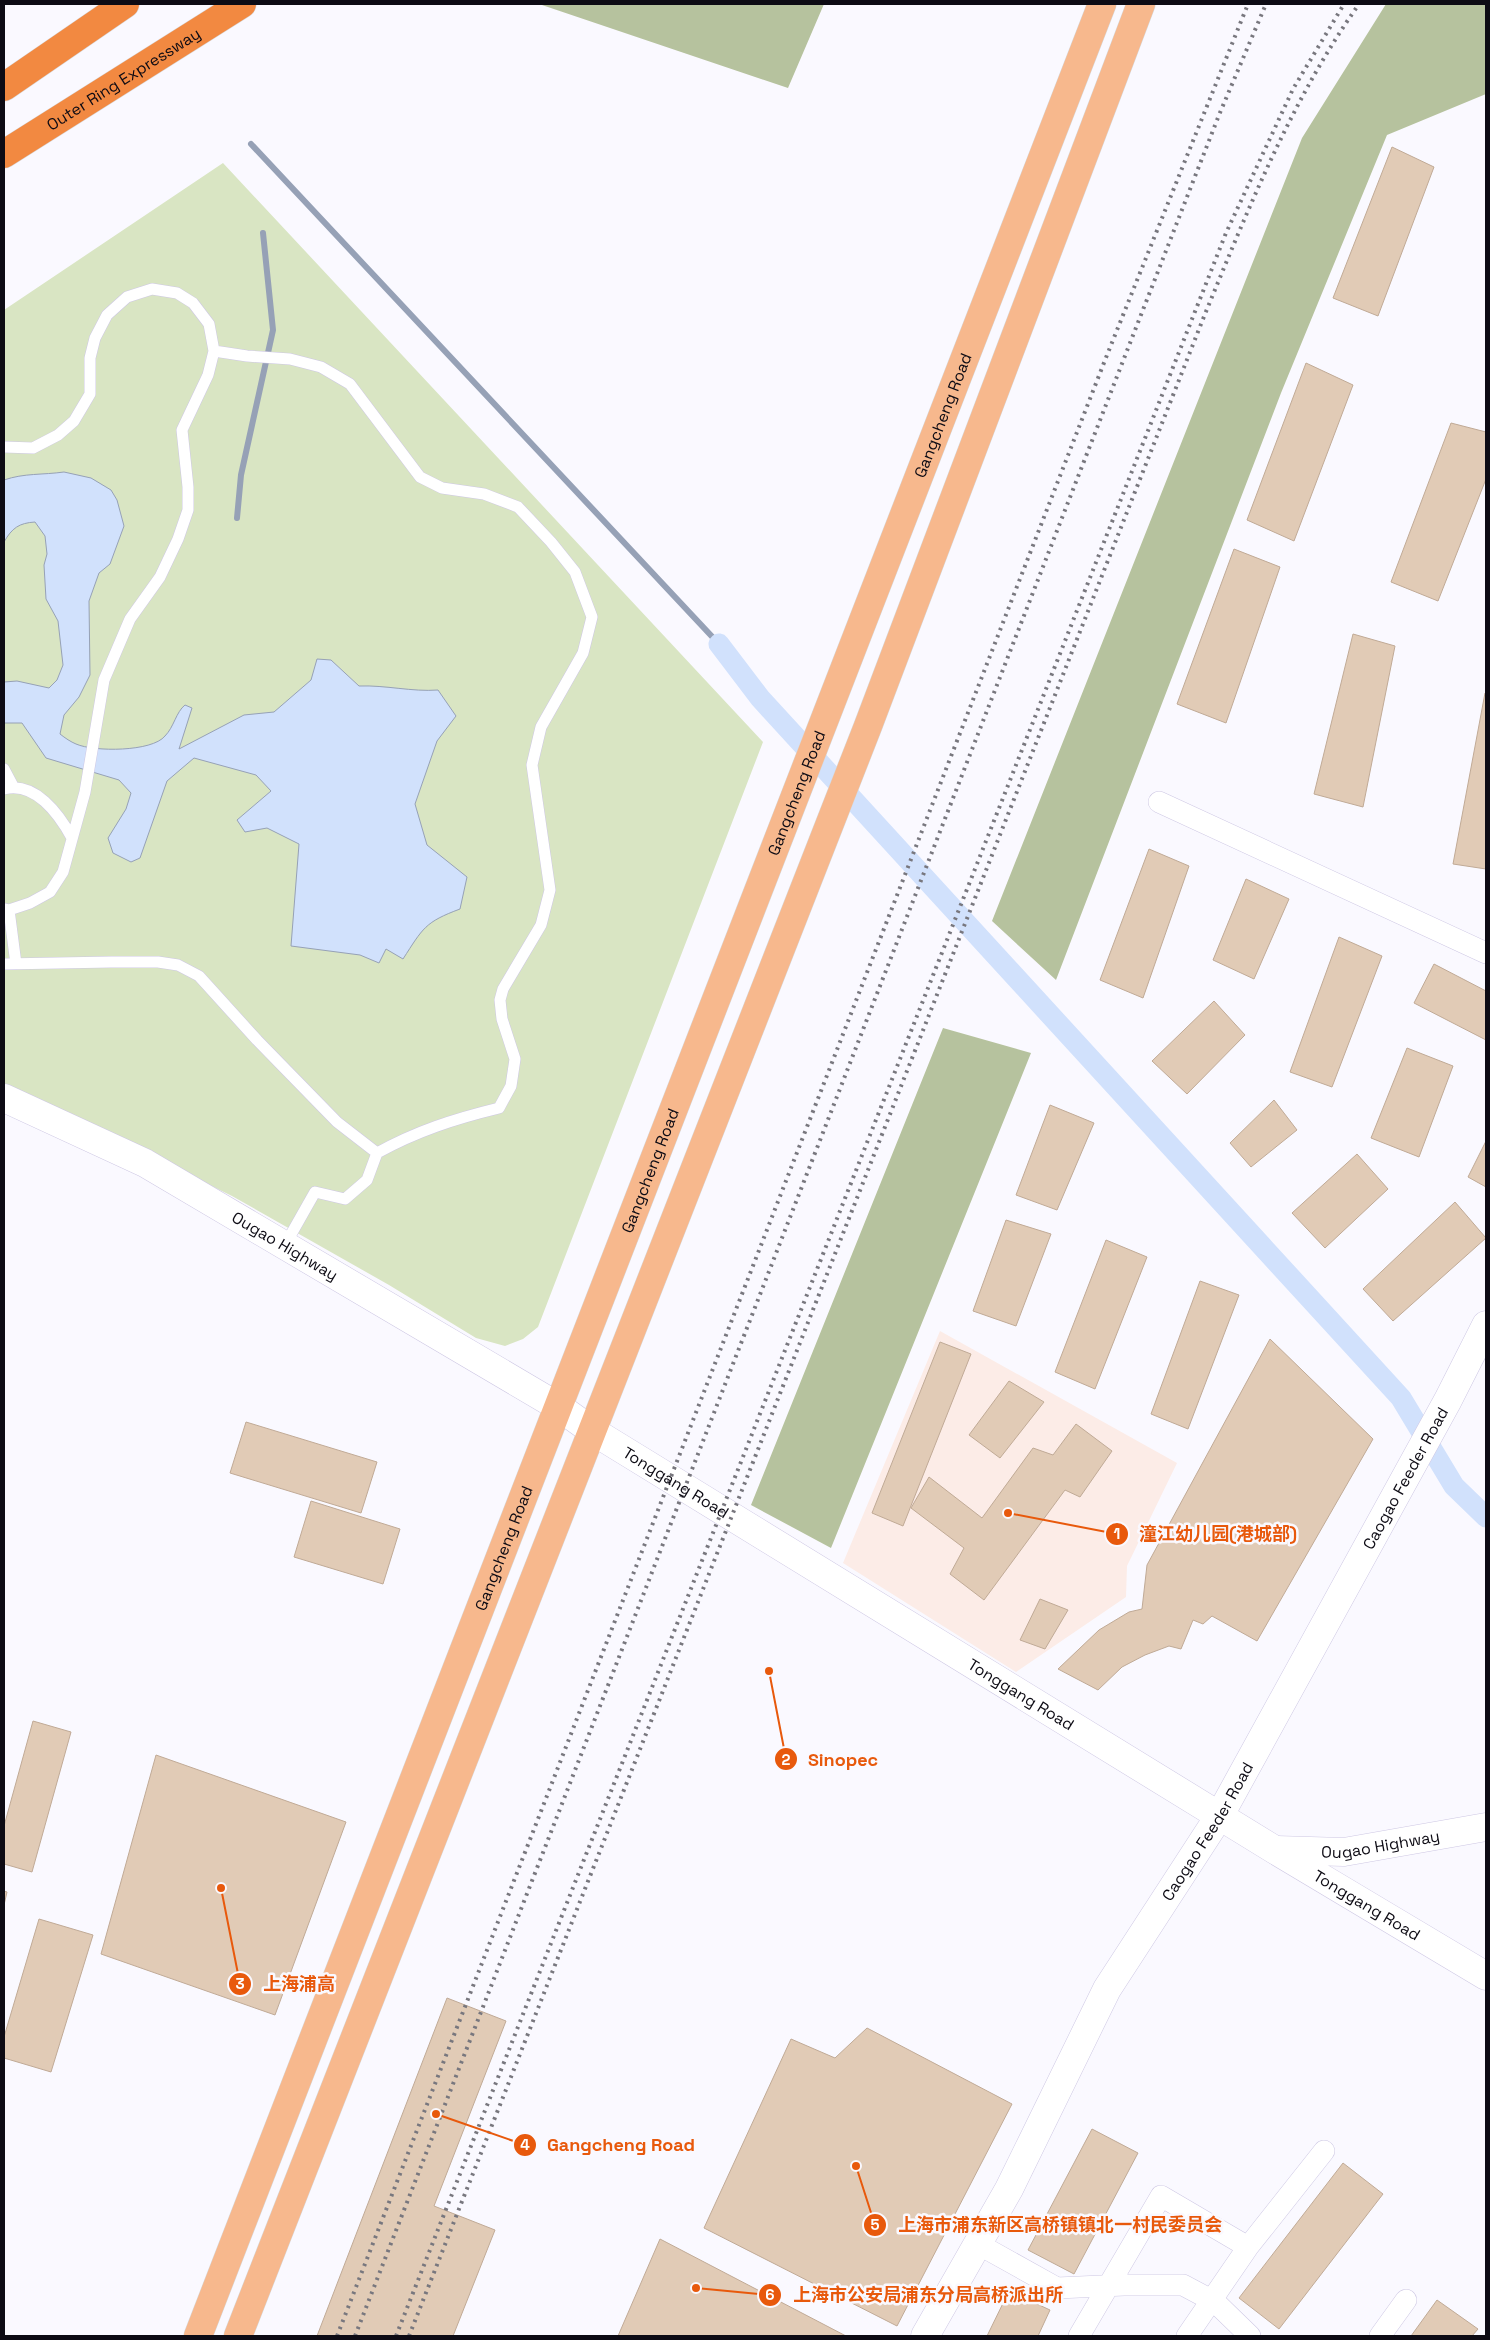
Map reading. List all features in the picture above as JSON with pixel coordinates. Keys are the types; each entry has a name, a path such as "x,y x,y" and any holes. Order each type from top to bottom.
{"highway":[{"path":"4,87 125,4"},
{"name":"Outer Ring Expressway","path":"4,154 242,4"}],"main road":[{"name":"Gangcheng Road","path":"198,2336 1102,4"},
{"path":"238,2336 828,824 868,726 1141,4"}],"street":[{"path":"1159,802 1486,953"},
{"name":"Ougao Highway","path":"4,1098 145,1163 559,1406"},
{"name":"Caogao Feeder Road","path":"925,2336 1009,2189 1107,1989 1220,1815 1448,1400 1486,1325"},
{"name":"Tonggang Road","path":"559,1406 591,1430 1220,1815 1274,1850 1486,1976"},
{"name":"Ougao Highway","path":"1274,1850 1344,1852 1486,1827"},
{"path":"1187,2336 1248,2247 1324,2151"},
{"path":"1079,2336 1161,2196 1248,2247"},
{"path":"978,2244 1058,2288 1183,2285 1212,2300 1250,2336"},
{"path":"1380,2336 1406,2300"}],"lane":[{"path":"4,447 34,448 58,435 74,421 90,394 90,358 95,338 107,315 127,297 152,289 177,293 193,303 209,324 214,351 208,375 182,430 188,487 188,510 178,539 160,577 130,619 104,680 85,792 63,872 50,892 30,903 6,910 16,964"},
{"path":"214,351 247,356 290,359 321,367 350,384 420,477 442,488 484,494 518,507 551,542 575,572 592,617 583,653 541,727 532,765 550,890 541,925 503,989 500,1000 502,1019 515,1059 511,1086 499,1108 450,1120 408,1136 376,1152 367,1180 345,1199 315,1192 285,1245"},
{"path":"4,770 8,788 31,792 50,806 72,838"},
{"path":"4,964 111,962 178,965 198,976 337,1122 376,1152"}],"shaded area":[{"path":"940,1331 1177,1463 1127,1566 1126,1597 1016,1672 843,1563"}],"green space":[{"path":"539,4 824,4 788,88"},
{"path":"1386,4 1486,4 1486,94 1387,135 1281,393 1056,980 992,921 1302,138"},
{"path":"223,163 763,742 538,1327 523,1339 505,1346 476,1338 389,1285 232,1196 4,1084 4,310"},
{"path":"943,1028 1031,1053 831,1548 751,1505"}],"water":[{"path":"64,472 91,478 111,490 117,500 124,526 110,564 99,573 89,601 90,675 79,697 64,715 60,734 70,741 84,747 109,749 136,748 148,745 165,736 185,705 192,708 179,749 244,715 274,712 311,680 317,659 331,660 359,686 438,690 456,716 437,741 415,804 427,845 467,877 460,909 439,918 426,927 403,959 386,949 379,963 360,955 291,946 299,844 267,828 245,832 237,820 271,791 256,775 194,758 167,781 140,858 131,862 113,853 108,838 126,809 131,793 119,780 46,758 22,723 4,723 4,682 17,681 49,688 57,680 63,665 58,621 46,599 44,565 47,554 45,536 35,522 16,527 4,542 4,480 26,475"}],"building":[{"path":"1392,147 1434,167 1378,316 1333,298"},
{"path":"1306,363 1353,385 1294,541 1247,520"},
{"path":"1451,423 1486,432 1486,479 1438,601 1391,582"},
{"path":"1234,549 1280,567 1226,723 1177,704"},
{"path":"1353,634 1395,646 1363,807 1314,794"},
{"path":"1486,693 1486,869 1453,864"},
{"path":"1149,849 1189,866 1143,998 1100,980"},
{"path":"1246,879 1289,899 1254,979 1213,960"},
{"path":"1339,937 1382,956 1332,1087 1290,1072"},
{"path":"1434,964 1486,991 1486,1040 1414,1003"},
{"path":"1214,1001 1245,1035 1187,1094 1152,1061"},
{"path":"1407,1048 1453,1066 1419,1157 1371,1138"},
{"path":"1274,1100 1297,1130 1251,1167 1230,1143"},
{"path":"1050,1105 1094,1123 1057,1210 1016,1195"},
{"path":"1486,1141 1486,1187 1468,1177"},
{"path":"1357,1154 1388,1189 1325,1248 1292,1213"},
{"path":"1455,1202 1486,1238 1393,1321 1363,1289"},
{"path":"1006,1220 1051,1234 1016,1326 973,1311"},
{"path":"1106,1240 1147,1257 1095,1389 1055,1372"},
{"path":"1200,1281 1239,1295 1188,1429 1151,1414"},
{"path":"1270,1339 1373,1439 1257,1641 1212,1616 1203,1624 1193,1620 1181,1649 1169,1646 1145,1655 1122,1667 1098,1690 1058,1669 1099,1630 1129,1612 1142,1609 1147,1565"},
{"path":"940,1342 971,1354 903,1526 872,1513"},
{"path":"1009,1381 1044,1402 1000,1458 969,1435"},
{"path":"246,1422 377,1462 361,1513 230,1473"},
{"path":"1076,1424 1112,1451 1080,1497 1065,1490 984,1600 950,1574 964,1548 911,1508 929,1477 982,1518 1033,1448 1053,1455"},
{"path":"311,1501 400,1529 383,1584 294,1557"},
{"path":"1040,1599 1068,1610 1045,1649 1020,1640"},
{"path":"33,1721 71,1732 32,1872 4,1864 4,1826"},
{"path":"156,1755 346,1822 275,2015 101,1954"},
{"path":"4,1891 7,1892 4,1905"},
{"path":"39,1919 93,1935 51,2072 4,2058 4,2037"},
{"path":"447,1998 506,2021 434,2206 495,2230 453,2336 317,2336"},
{"path":"867,2028 1012,2104 897,2326 704,2228 791,2039 835,2058"},
{"path":"1092,2129 1138,2153 1074,2274 1028,2250"},
{"path":"1343,2163 1383,2194 1279,2329 1239,2298"},
{"path":"660,2239 846,2336 618,2336"},
{"path":"1009,2291 1050,2310 1038,2336 987,2336"},
{"path":"1437,2300 1478,2329 1472,2336 1411,2336"}],"waterway":[{"path":"251,144 719,644"},
{"path":"237,518 241,475 273,330 263,233"},
{"path":"719,644 760,698 1401,1398 1454,1486 1486,1517"}],"railway":[{"path":"337,2336 1107,355 1248,4"},
{"path":"355,2336 1219,115 1266,4"},
{"path":"396,2336 1226,233 1293,89 1344,4"},
{"path":"409,2336 1205,314 1273,154 1313,77 1359,4"}],"place":[{"name":"潼江幼儿园(港城部)","path":"1008,1513"},
{"name":"Sinopec","path":"769,1671"},
{"name":"上海浦高","path":"221,1888"},
{"name":"Gangcheng Road","path":"436,2114"},
{"name":"上海市浦东新区高桥镇镇北一村民委员会","path":"856,2166"},
{"name":"上海市公安局浦东分局高桥派出所","path":"696,2288"}]}
